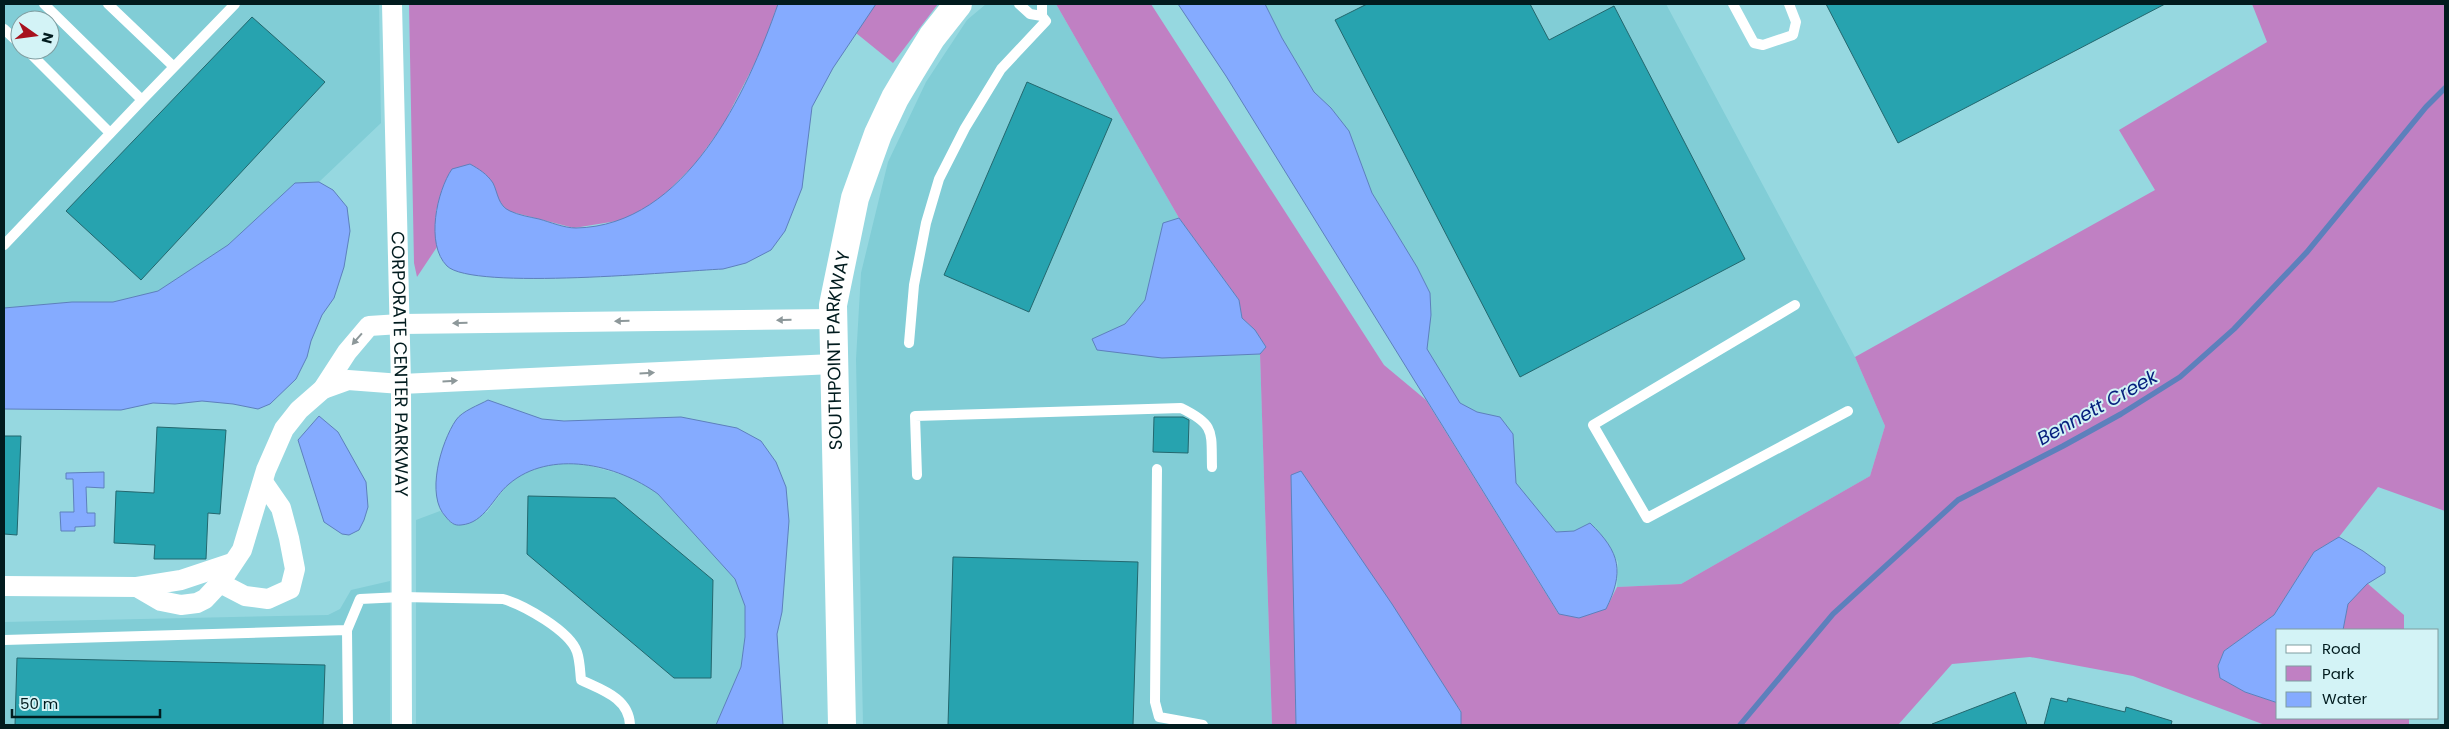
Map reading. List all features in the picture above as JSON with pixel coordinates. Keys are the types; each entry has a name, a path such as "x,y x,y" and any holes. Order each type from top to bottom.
{"main road":[{"name":"SOUTHPOINT PARKWAY","path":"842,725 833,364 833,319 838,276 855,198 878,134 902,85 932,37 958,4"}],"street":[{"name":"CORPORATE CENTER PARKWAY","path":"392,4 401,384 402,725"},
{"path":"137,587 161,601 181,605 197,603 205,599 220,583 242,550 263,482 284,429 299,410 323,388 347,352 369,326 400,324 833,319"},
{"path":"323,388 348,380 401,384 833,364"},
{"path":"220,583 245,596 268,599 290,589 296,569 289,538 281,508 263,482"},
{"path":"4,586 137,587 194,576 232,563"},
{"path":"194,576 197,603"}],"lane":[{"path":"44,4 142,100"},
{"path":"108,4 173,66"},
{"path":"4,245 173,66 235,4"},
{"path":"1020,4 1030,14 1042,16"},
{"path":"909,343 914,285 926,223 940,179 965,128 1001,69 1046,21 1042,16 1042,4"},
{"path":"1733,4 1754,43 1763,44 1793,35 1796,22 1789,4"},
{"path":"36,60 110,133"},
{"path":"1795,306 1593,425 1647,518 1848,411"},
{"path":"917,474 915,416 1181,408 1200,417 1211,431 1212,467"},
{"path":"1157,469 1155,702 1159,717 1203,725"},
{"path":"348,725 347,630 360,599 402,597 503,599 518,603 564,633 577,651 581,680 619,698 630,715 630,725"},
{"path":"4,640 347,630"}],"shaded area":[{"path":"4,4 379,4 381,123 319,182 295,183 228,245 158,291 113,302 72,302 4,308"},
{"path":"986,4 1056,4 1179,218 1163,224 1145,300 1125,324 1092,339 1162,358 1260,354 1272,725 863,725 856,359 861,273 888,162 926,82 967,20"},
{"path":"1265,4 1666,4 1855,357 1885,426 1870,476 1681,584 1617,587 1618,562 1590,523 1574,531 1556,532 1516,483 1512,434 1500,417 1477,412 1460,403 1426,349 1431,315 1430,293 1417,267 1372,193 1349,131 1331,108 1314,92 1282,38"},
{"path":"552,463 583,464 627,476 645,484 658,494 735,579 745,606 745,638 741,667 716,725 416,725 416,520 440,511 452,524 487,512 508,484 530,469"},
{"path":"390,581 390,725 4,725 4,622 328,615 340,609 351,590"}],"green space":[{"path":"409,4 778,4 761,51 723,125 695,164 659,200 623,220 574,228 508,211 498,200 493,184 436,209 437,247 417,277 414,263"},
{"path":"876,4 938,4 893,63 856,33"},
{"path":"1056,4 1151,4 1384,365 1426,400 1558,613 1606,609 1617,587 1681,584 1870,476 1885,426 1855,357 2155,190 2119,130 2267,42 2252,4 2445,4 2445,511 2378,487 2339,537 2314,552 2274,615 2224,651 2218,666 2220,678 2245,692 2276,702 2276,719 2409,719 2409,725 2265,725 2133,676 2030,657 1952,664 1898,725 1461,725 1461,711 1291,475 1296,725 1272,725 1260,354 1266,347 1255,330 1242,318 1239,300 1179,218"},
{"path":"2367,583 2404,615 2404,629 2343,629 2348,604"}],"water":[{"path":"778,4 876,4 833,68 812,107 802,188 785,231 771,250 746,263 723,269 623,276 578,278 495,277 464,273 447,266 440,256 436,245 435,231 438,204 452,169 470,164 483,172 491,180 501,203 506,209 517,214 567,227 576,228 615,221 650,205 680,180 707,149 749,76"},
{"path":"1178,4 1265,4 1282,38 1314,92 1331,108 1349,131 1372,193 1417,267 1430,293 1431,315 1427,349 1460,403 1477,412 1500,417 1513,434 1516,483 1556,532 1574,531 1590,523 1608,544 1616,563 1617,573 1612,596 1606,609 1579,618 1559,614 1226,76"},
{"path":"319,182 333,190 347,207 350,231 344,267 334,298 322,315 311,341 307,357 296,379 270,404 258,409 202,401 175,404 153,403 121,410 4,409 4,308 72,302 113,302 158,291 228,245 295,183"},
{"path":"1179,218 1239,300 1242,318 1255,330 1266,347 1260,354 1162,358 1097,350 1092,339 1125,324 1145,300 1163,223"},
{"path":"488,400 542,419 564,421 681,417 737,428 761,441 776,462 786,487 789,521 782,612 777,634 783,725 716,725 741,667 745,637 745,606 735,579 658,494 642,484 604,468 563,464 544,467 525,473 509,484 483,515 476,520 456,525 448,519 440,508 436,483 445,441 459,417 466,411"},
{"path":"319,416 338,432 366,482 368,507 364,520 359,530 349,535 342,534 324,522 298,440"},
{"path":"1301,471 1392,604 1461,712 1461,725 1296,725 1291,475"},
{"path":"104,472 104,488 86,487 87,513 95,513 95,526 75,527 75,531 61,531 60,512 74,512 73,479 66,479 66,473"},
{"path":"2339,537 2385,567 2385,573 2367,584 2348,604 2343,629 2276,629 2276,702 2245,692 2220,678 2218,666 2224,651 2274,615 2314,552"}],"building":[{"path":"1367,4 1530,4 1549,40 1614,6 1745,259 1520,377 1335,20"},
{"path":"1826,4 2165,4 1898,143"},
{"path":"252,17 325,82 141,280 66,211"},
{"path":"1027,82 1112,119 1029,312 944,275"},
{"path":"1154,417 1183,417 1189,420 1188,453 1153,452"},
{"path":"157,427 226,430 220,514 208,513 206,559 154,559 155,545 114,543 116,491 154,493"},
{"path":"4,436 21,436 17,535 4,534"},
{"path":"528,496 615,498 713,580 711,678 674,678 527,554"},
{"path":"953,557 1138,562 1133,725 948,725"},
{"path":"17,658 325,665 323,725 15,725"},
{"path":"2015,692 2027,725 1932,725 1932,724"},
{"path":"2051,698 2067,702 2068,698 2125,712 2126,707 2172,721 2171,725 2044,725"}],"waterway":[{"name":"Bennett Creek","path":"1740,725 1833,614 1958,500 2121,414 2180,377 2234,329 2307,252 2426,107 2445,88"}]}
